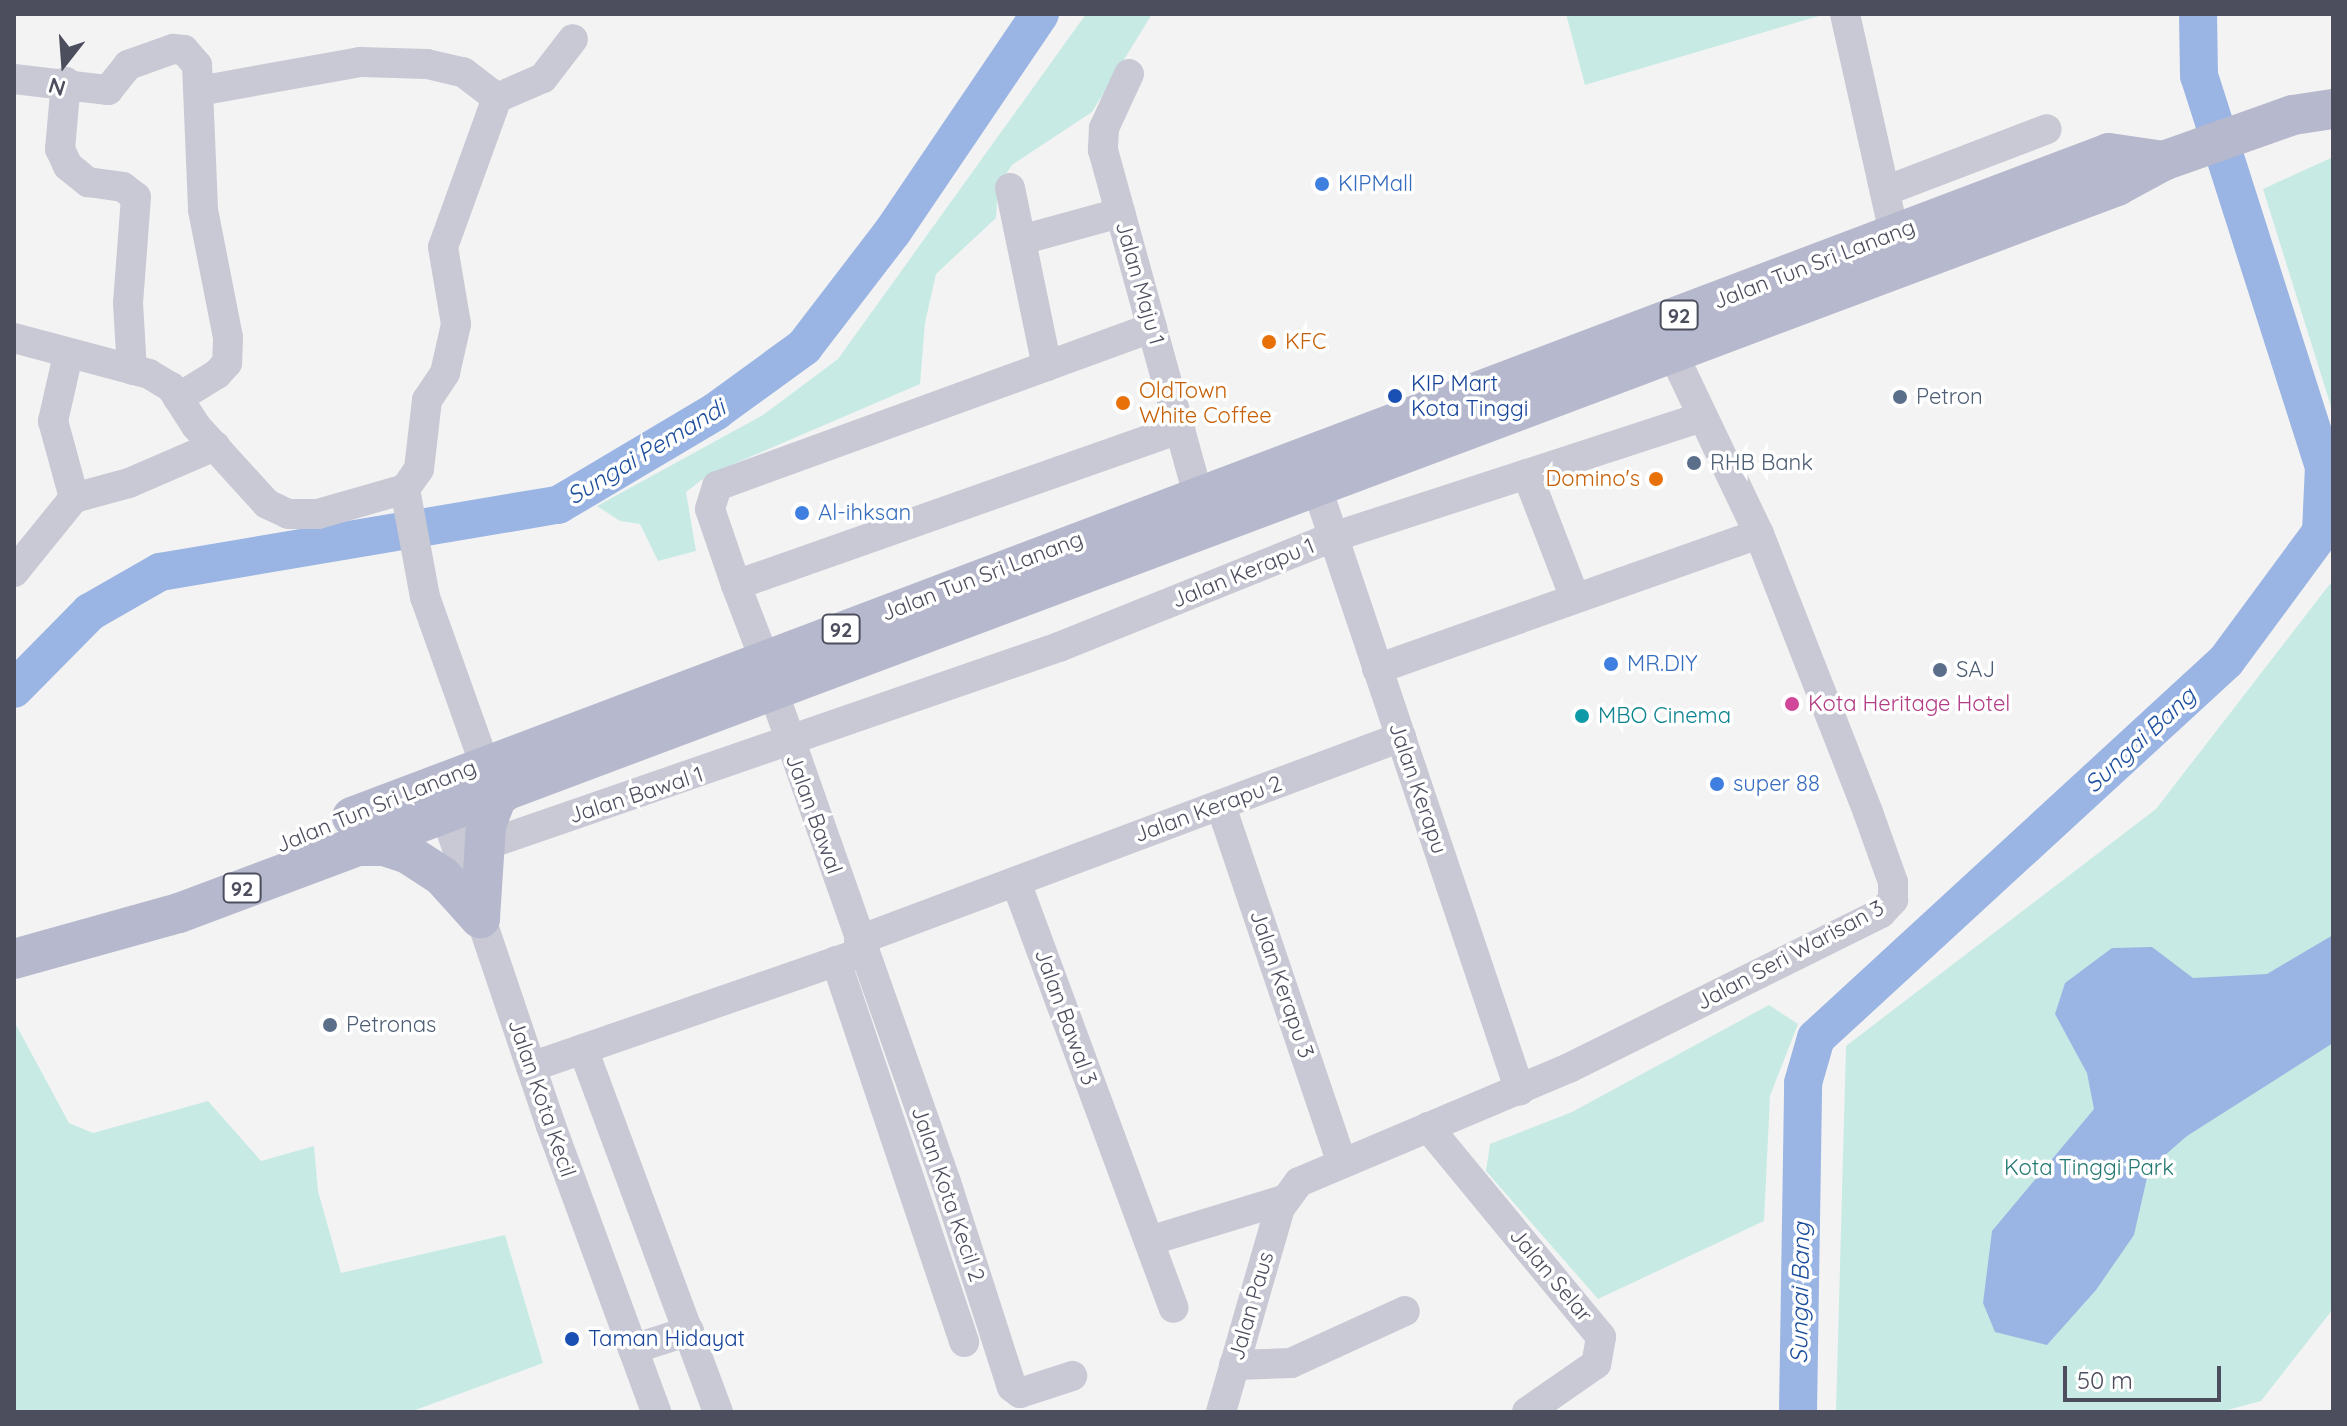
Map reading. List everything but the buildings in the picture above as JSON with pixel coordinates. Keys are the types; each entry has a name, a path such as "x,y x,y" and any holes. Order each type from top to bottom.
{"main road":[{"name":"Jalan Tun Sri Lanang","path":"2293,115 2333,90"},
{"name":"Jalan Tun Sri Lanang","path":"1203,511 1316,485 2117,186 2163,161 2293,115 2333,109"},
{"name":"Jalan Tun Sri Lanang","path":"28,954 95,919 499,774 1203,511 1894,234 2109,153 2163,161"},
{"path":"480,918 483,846 497,797 499,774"},
{"name":"Jalan Tun Sri Lanang","path":"28,954 179,913 350,846 439,796"},
{"path":"350,846 384,846 408,854 442,876 480,918"}],"street":[{"path":"1845,14 1894,234"},
{"path":"499,774 425,597 407,497 419,469 427,400 445,373 456,324 443,247 497,98 543,78 573,39"},
{"path":"14,79 112,88 128,65 173,49 191,55 199,91 203,210 228,338 227,363 178,398"},
{"path":"199,91 360,62 427,64 463,72 497,98"},
{"name":"Jalan Maju 1","path":"1129,74 1102,135 1120,213 1203,511"},
{"path":"66,82 60,149 68,166 88,182 123,187 136,197 128,303 132,370"},
{"path":"1885,191 2047,129"},
{"path":"1010,188 1047,366 1152,328"},
{"path":"1021,240 1120,213"},
{"path":"14,338 132,370 171,387 215,446 267,504 288,514 318,514 407,497"},
{"name":"Jalan Seri Warisan 3","path":"1283,1200 1299,1182 1520,1091 1881,913 1893,900 1893,882 1868,812 1759,534 1672,352"},
{"path":"68,355 53,421 74,498"},
{"name":"Jalan Bawal","path":"853,951 768,673 710,509 717,486 1047,366"},
{"name":"Jalan Kerapu 1","path":"789,744 1059,647 1333,537 1702,417"},
{"path":"736,585 1180,429"},
{"path":"14,572 74,498 129,483 215,446"},
{"path":"1527,474 1574,596"},
{"name":"Jalan Kerapu","path":"1316,485 1520,1091"},
{"path":"1377,669 1574,596 1759,534"},
{"name":"Jalan Kerapu 2","path":"1016,882 1401,737"},
{"name":"Jalan Bawal 1","path":"483,846 789,744"},
{"name":"Jalan Kota Kecil","path":"439,796 531,1067 656,1412"},
{"name":"Jalan Kerapu 3","path":"1221,806 1342,1163"},
{"path":"531,1067 853,951 1016,882"},
{"name":"Jalan Bawal 3","path":"1016,882 1174,1308"},
{"path":"853,951 933,1248 964,1342"},
{"name":"Jalan Kota Kecil 2","path":"853,951 1012,1387 1020,1393 1072,1376"},
{"path":"583,1049 718,1412"},
{"name":"Jalan Selar","path":"1428,1127 1601,1337 1596,1364 1527,1412"},
{"path":"1149,1241 1283,1200"},
{"name":"Jalan Paus","path":"1221,1412 1283,1200"},
{"path":"1234,1365 1291,1363 1405,1311"},
{"path":"633,1349 689,1331"}],"green space":[{"path":"1086,14 1152,14 1092,112 1012,165 998,186 996,218 936,274 925,323 920,384 708,475 686,492 696,551 658,561 640,524 620,521 597,506 763,415 838,359"},
{"path":"1566,14 1818,14 1819,16 1585,85"},
{"path":"2333,157 2333,413 2263,189"},
{"name":"Kota Tinggi Park","path":"2333,580 2333,1309 2261,1401 2220,1412 1836,1412 1846,1046 2156,809"},
{"path":"1769,1005 1798,1024 1770,1096 1764,1221 1598,1299 1486,1171 1490,1144 1572,1112"},
{"path":"14,1021 69,1123 93,1133 208,1101 261,1161 314,1146 318,1191 341,1273 505,1235 543,1363 410,1412 14,1412"}],"water":[{"path":"2333,935 2333,1043 2187,1136 2149,1169 2134,1235 2096,1290 2047,1345 1995,1332 1983,1303 1992,1231 2094,1109 2087,1073 2055,1014 2065,983 2112,948 2152,947 2193,978 2267,974"}],"waterway":[{"name":"Sungai Pemandi","path":"14,689 90,612 160,572 558,505 716,411 804,347 893,231 1040,14"},
{"name":"Sungai Bang","path":"1798,1412 1803,1083 1816,1038 2226,661 2321,532 2324,467 2199,76 2198,14"}],"place":[{"name":"KIPMall","path":"1322,184"},
{"name":"KFC","path":"1269,342"},
{"name":"KIP Mart Kota Tinggi","path":"1395,396"},
{"name":"Petron","path":"1900,397"},
{"name":"OldTown White Coffee","path":"1123,403"},
{"name":"RHB Bank","path":"1694,463"},
{"name":"Domino's","path":"1656,479"},
{"name":"Al-ihksan","path":"802,513"},
{"name":"MR.DIY","path":"1611,664"},
{"name":"SAJ","path":"1940,670"},
{"name":"Kota Heritage Hotel","path":"1792,704"},
{"name":"MBO Cinema","path":"1582,716"},
{"name":"super 88","path":"1717,784"},
{"name":"Petronas","path":"330,1025"},
{"name":"Taman Hidayat","path":"572,1339"}]}
